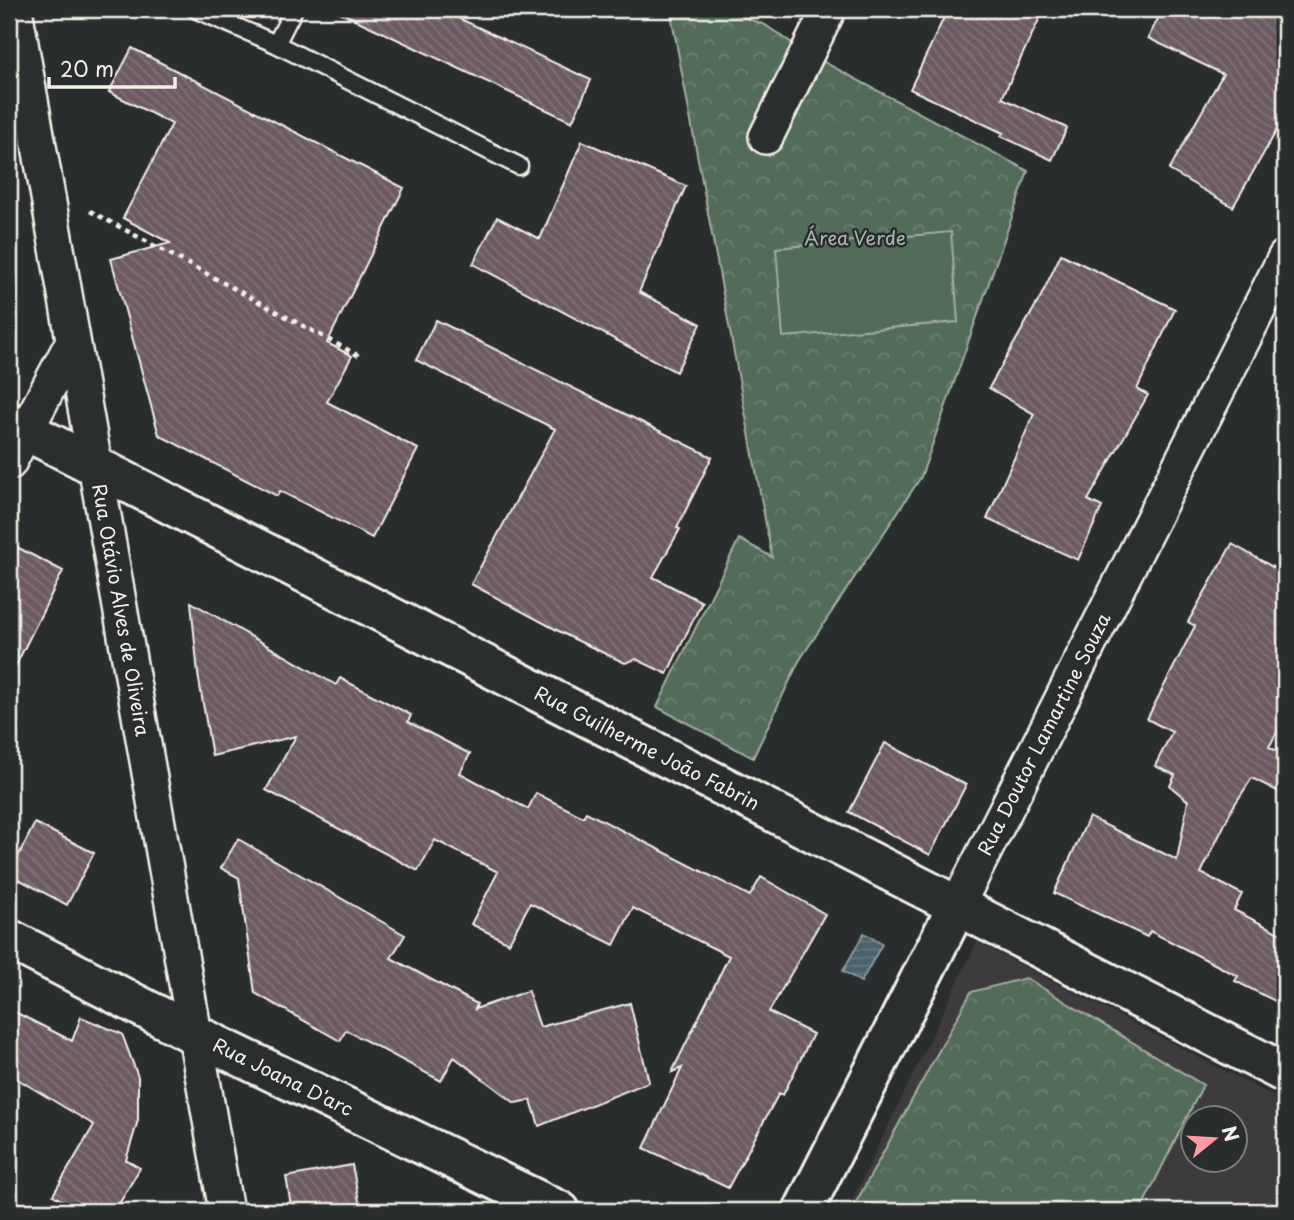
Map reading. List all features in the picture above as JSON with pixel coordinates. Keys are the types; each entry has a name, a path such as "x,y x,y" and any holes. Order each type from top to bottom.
{"street":[{"name":"Rua Otávio Alves de Oliveira","path":"15,9 226,1211"},
{"path":"766,136 829,9"},
{"name":"Rua Doutor Lamartine Souza","path":"803,1211 1285,257"},
{"path":"14,438 74,341"},
{"name":"Rua Guilherme João Fabrin","path":"14,438 96,467 1285,1073"},
{"name":"Rua Joana D'arc","path":"9,940 196,1035 559,1211"}],"lane":[{"path":"195,9 276,44 519,166"},
{"path":"276,44 294,9"}],"path":[{"path":"83,208 361,357"}],"shaded area":[{"path":"977,942 1285,1102 1285,1211 847,1211"}],"green space":[{"name":"Área Verde","path":"670,9 723,9 765,25 807,53 1028,171 921,477 799,661 753,758 657,707 739,539 772,557"},
{"path":"951,232 958,322 783,337 776,248"},
{"path":"1026,978 1203,1085 1194,1104 1178,1104 1178,1135 1140,1211 855,1211 854,1206 971,992"}],"water":[{"path":"864,933 882,944 861,982 843,971"}],"building":[{"path":"333,9 439,9 591,80 572,122"},
{"path":"948,9 1044,9 1002,98 1067,128 1052,160 1001,136 1003,133 910,89"},
{"path":"1163,9 1285,9 1285,116 1233,207 1169,170 1223,74 1148,38"},
{"path":"132,48 404,188 327,343 352,356 327,402 418,449 372,538 280,491 277,496 159,435 111,259 170,243 123,218 172,124 109,92"},
{"path":"582,141 686,186 639,292 701,324 676,372 473,264 497,217 540,239"},
{"path":"1061,254 1175,309 1137,389 1148,395 1088,500 1102,507 1078,560 987,519 1034,414 989,388 1041,296"},
{"path":"436,320 712,457 677,528 680,529 653,577 702,602 667,674 636,659 625,663 471,584 555,429 416,360"},
{"path":"9,543 63,571 9,679"},
{"path":"1232,544 1285,574 1285,717 1269,747 1285,755 1285,795 1252,778 1233,807 1201,873 1242,894 1234,910 1285,936 1285,1006 1235,981 1238,976 1150,931 1147,937 1054,893 1089,817 1177,860 1188,801 1170,786 1175,775 1155,766 1172,732 1147,719 1195,626 1188,622"},
{"path":"191,602 336,685 340,678 411,715 408,722 470,754 460,773 528,809 536,793 583,817 586,812 750,896 761,877 825,914 769,1012 813,1034 783,1095 779,1093 728,1188 644,1148 682,1068 672,1072 729,956 633,908 614,945 530,903 509,943 471,924 498,872 435,840 418,871 266,790 296,736 212,756 198,674"},
{"path":"885,743 966,785 930,855 849,812"},
{"path":"35,823 94,853 67,905 9,874"},
{"path":"238,839 405,935 391,958 477,1004 475,1009 528,991 540,1027 630,1003 649,1082 539,1126 531,1100 515,1103 454,1057 441,1081 346,1030 340,1041 255,993 239,878 221,868"},
{"path":"9,1009 72,1041 81,1017 122,1034 138,1077 138,1120 126,1160 140,1168 115,1211 80,1211 53,1195 94,1125 9,1074"},
{"path":"352,1165 361,1211 292,1211 286,1177"}]}
